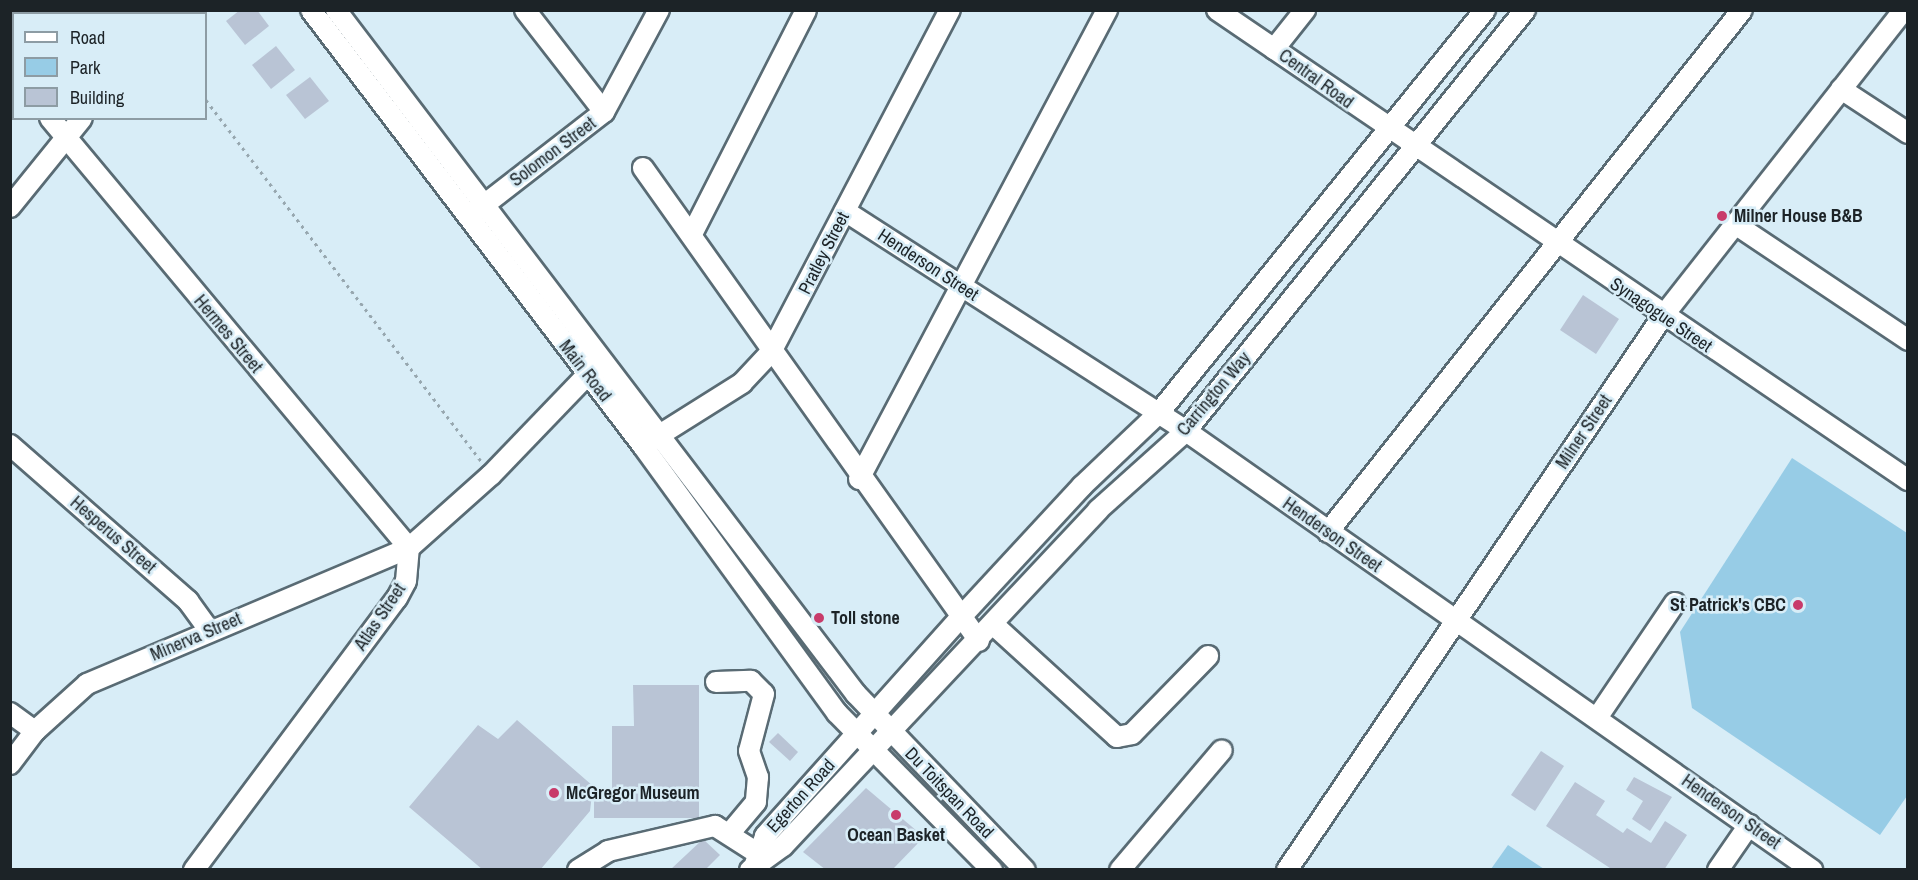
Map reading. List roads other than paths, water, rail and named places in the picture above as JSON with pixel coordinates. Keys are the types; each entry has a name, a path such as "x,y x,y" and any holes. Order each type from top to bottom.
{"street":[{"name":"Main Road","path":"311,10 589,375 651,441 874,716"},
{"name":"Main Road","path":"336,10 603,357 651,441 857,734"},
{"path":"525,10 604,112"},
{"name":"Solomon Street","path":"468,219 484,204 604,112 659,10"},
{"path":"692,234 806,10"},
{"name":"Pratley Street","path":"651,441 742,383 771,352 950,10"},
{"path":"859,479 959,285 1107,10"},
{"name":"Central Road","path":"1217,10 1416,148"},
{"path":"1274,49 1305,10"},
{"name":"Carrington Way","path":"857,734 958,619 1082,486 1158,414 1485,10"},
{"name":"Carrington Way","path":"873,751 995,626 1098,510 1186,431 1525,10"},
{"path":"1328,532 1742,10"},
{"name":"Milner Street","path":"1287,870 1663,316 1738,226 1841,89 1904,10"},
{"path":"1841,89 1908,133"},
{"name":"Hermes Street","path":"52,120 409,548"},
{"path":"10,207 80,120"},
{"name":"Synagogue Street","path":"1416,148 1908,480"},
{"path":"643,168 692,234 771,352 958,619 979,641"},
{"name":"Henderson Street","path":"845,211 1186,431 1812,870"},
{"path":"1738,226 1908,340"},
{"path":"409,548 491,475 589,375 603,357"},
{"name":"Hesperus Street","path":"10,445 188,602 210,631"},
{"name":"Minerva Street","path":"10,764 35,731 87,684 409,548"},
{"name":"Atlas Street","path":"194,870 402,590 409,548"},
{"path":"1597,718 1675,603"},
{"path":"995,626 1117,737 1132,734 1208,656"},
{"path":"716,682 751,681 764,694 749,751 758,777 756,802 730,833"},
{"path":"10,713 35,731"},
{"name":"Du Toitspan Road","path":"874,716 1025,870"},
{"name":"Du Toitspan Road","path":"857,734 992,870"},
{"name":"Egerton Road","path":"757,861 765,837 857,734"},
{"path":"1120,870 1222,750"},
{"name":"Egerton Road","path":"757,861 873,751"},
{"path":"1718,870 1749,825"},
{"path":"578,870 630,845 709,827 730,833 757,861"}],"place":[{"name":"Milner House B&B","path":"1722,216"},
{"name":"St Patrick's CBC","path":"1798,605"},
{"name":"Toll stone","path":"819,618"},
{"name":"McGregor Museum","path":"554,793"},
{"name":"Ocean Basket","path":"896,815"}]}
